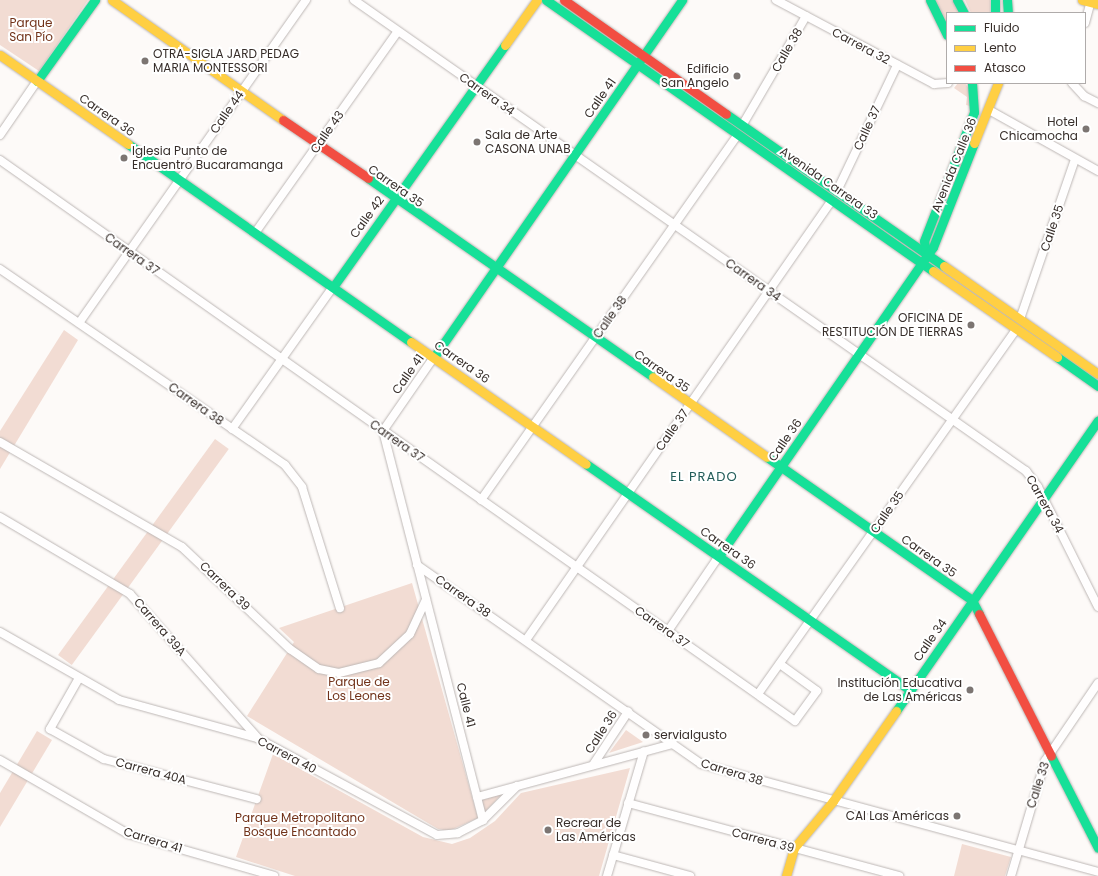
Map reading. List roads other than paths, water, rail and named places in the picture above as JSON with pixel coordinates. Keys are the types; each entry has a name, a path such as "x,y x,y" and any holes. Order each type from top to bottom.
{"street":[{"path":"0,135 95,0"},
{"name":"Carrera 35","path":"112,0 395,200 972,600 1098,848"},
{"name":"Calle 44","path":"79,323 306,0"},
{"name":"Carrera 34","path":"354,0 1026,471 1044,498 1098,607"},
{"name":"Calle 42","path":"232,429 537,0"},
{"name":"Avenida Carrera 33","path":"546,0 1098,386"},
{"name":"Avenida Carrera 33","path":"564,0 1098,374"},
{"name":"Calle 41","path":"483,820 383,431 682,0"},
{"name":"Carrera 32","path":"776,0 934,84 946,83"},
{"path":"930,0 946,33"},
{"path":"957,0 963,12"},
{"path":"995,0 995,12"},
{"path":"1007,0 1008,12"},
{"path":"1086,20 1091,2"},
{"name":"Calle 38","path":"743,124 806,16"},
{"name":"Calle 43","path":"255,233 398,31"},
{"name":"Carrera 36","path":"0,55 910,690"},
{"name":"Calle 37","path":"837,190 897,65"},
{"name":"Avenida Calle 36","path":"926,253 924,241 974,112 972,84"},
{"name":"Avenida Calle 36","path":"921,262 926,253 933,247 989,110 998,84"},
{"path":"1072,84 1098,103"},
{"path":"989,110 1098,171"},
{"name":"Calle 38","path":"481,500 738,134"},
{"name":"Calle 35","path":"1020,319 1075,158"},
{"name":"Carrera 37","path":"0,160 281,360 795,720 817,691 780,664"},
{"name":"Calle 37","path":"526,640 832,200"},
{"name":"Calle 36","path":"668,631 921,262"},
{"name":"Carrera 38","path":"0,269 284,465 302,487 340,608"},
{"name":"Calle 35","path":"758,694 1016,329"},
{"name":"Calle 34","path":"786,876 794,848 833,801 1098,420"},
{"name":"Carrera 39","path":"0,442 182,547 290,649 319,669 339,673 379,663 410,634 426,599"},
{"name":"Carrera 39A","path":"0,517 130,594 257,738"},
{"name":"Carrera 38","path":"417,565 526,640 672,744 708,766 1098,872"},
{"name":"Carrera 40","path":"0,632 79,678 131,705 257,738 437,834 458,833 483,820 517,786"},
{"name":"Carrera 40A","path":"79,678 50,729 104,758 257,799"},
{"name":"Calle 33","path":"1011,876 1050,752 1098,683"},
{"name":"Calle 36","path":"593,765 628,712"},
{"name":"Carrera 40","path":"477,797 672,744"},
{"path":"607,876 644,751"},
{"name":"Carrera 41","path":"0,760 128,834 274,876"},
{"name":"Carrera 39","path":"628,803 899,876"},
{"path":"613,855 690,876"}],"place":[{"name":"OTRA-SIGLA JARD PEDAG MARIA MONTESSORI","path":"145,61"},
{"name":"Edificio San Angelo","path":"737,76"},
{"name":"Hotel Chicamocha","path":"1086,129"},
{"name":"Sala de Arte CASONA UNAB","path":"477,142"},
{"name":"Iglesia Punto de Encuentro Bucaramanga","path":"124,158"},
{"name":"OFICINA DE RESTITUCIÓN DE TIERRAS","path":"971,325"},
{"name":"Institución Educativa de Las Américas","path":"970,690"},
{"name":"servialgusto","path":"646,735"},
{"name":"CAI Las Américas","path":"957,816"},
{"name":"Recrear de Las Américas","path":"548,830"}],"district":[{"name":"EL PRADO","path":"704,477"}],"park label":[{"name":"Parque San Pío","path":"31,30"},
{"name":"Parque de Los Leones","path":"359,689"},
{"name":"Parque Metropolitano Bosque Encantado","path":"300,825"}]}
